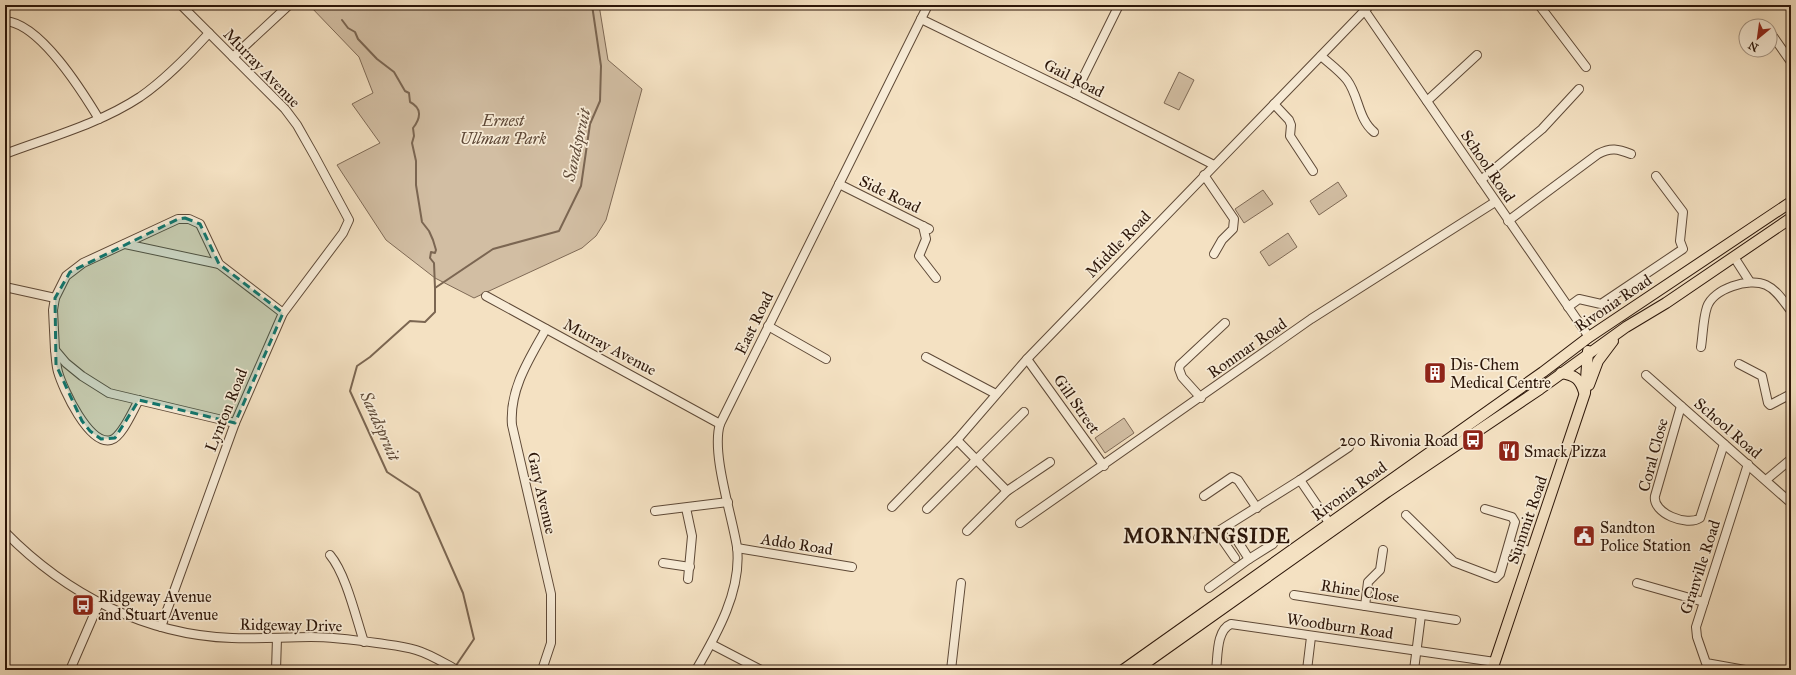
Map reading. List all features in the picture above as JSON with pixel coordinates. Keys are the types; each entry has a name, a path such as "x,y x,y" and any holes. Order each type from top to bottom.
{"main road":[{"name":"Rivonia Road","path":"1136,670 1332,527 1442,443 1543,372 1589,336 1791,202"},
{"name":"Rivonia Road","path":"1123,670 1332,527 1387,492 1540,389 1626,327 1666,303 1791,218"},
{"path":"1585,394 1601,356 1626,327"},
{"name":"Summit Road","path":"1494,666 1585,394 1589,336"},
{"path":"1561,373 1574,376 1580,380 1585,394"},
{"path":"1442,443 1450,446 1459,444"}],"street":[{"name":"Murray Avenue","path":"181,5 274,97 297,125 344,208 349,220"},
{"path":"233,57 289,5"},
{"name":"East Road","path":"696,670 711,644 730,601 734,584 737,548 719,456 718,434 720,424 928,5"},
{"path":"1075,94 1119,5"},
{"path":"1538,5 1586,68"},
{"name":"Middle Road","path":"892,507 957,440 1027,359 1367,8"},
{"name":"School Road","path":"1367,8 1495,202 1589,336"},
{"name":"Gail Road","path":"921,19 1075,94 1214,165"},
{"path":"5,21 19,24 37,38 74,80 99,119"},
{"path":"5,154 99,119 126,105 155,86 186,58 209,33"},
{"path":"1778,43 1791,62"},
{"path":"1427,101 1477,55"},
{"path":"1321,56 1347,80 1364,121 1374,132"},
{"path":"1481,180 1542,130 1579,89"},
{"path":"1274,104 1289,120 1291,125 1290,136 1314,171"},
{"path":"1508,221 1598,154 1606,150 1616,148 1631,154"},
{"path":"1204,175 1234,219 1233,229 1222,240 1214,254"},
{"path":"1568,307 1579,299 1601,304 1683,249 1680,241 1683,212 1656,176"},
{"name":"Side Road","path":"839,184 926,227 926,239 920,256 936,278"},
{"name":"Ronmar Road","path":"1020,524 1201,398 1311,319 1495,202"},
{"path":"139,400 120,434 111,440 102,439 90,431 82,421 60,377 56,365 53,310 60,284 70,272 83,264 178,219 189,219 200,224 219,264"},
{"name":"Lynton Road","path":"161,627 235,423 284,313 347,228 349,220"},
{"path":"125,244 219,264 284,313"},
{"path":"1734,257 1750,282"},
{"path":"1702,347 1707,306 1712,298 1728,288 1750,282 1766,285 1773,290 1791,312"},
{"path":"5,287 55,298"},
{"name":"Murray Avenue","path":"486,296 720,424"},
{"path":"1201,398 1182,377 1179,369 1180,365 1225,323"},
{"path":"768,326 826,359"},
{"name":"Gary Avenue","path":"542,670 552,643 551,594 512,425 511,408 521,376 546,329"},
{"path":"55,350 71,367 98,387 109,393 235,423"},
{"path":"926,357 996,394"},
{"name":"Gill Street","path":"1027,359 1104,466"},
{"path":"1739,364 1762,376 1767,400 1770,405 1791,394"},
{"name":"School Road","path":"1646,375 1791,503"},
{"name":"Coral Close","path":"1681,406 1655,496 1655,503 1659,508 1664,512 1684,520 1694,521 1700,518 1724,444"},
{"path":"927,509 1024,412"},
{"path":"957,440 1007,490"},
{"path":"1198,538 1206,537 1228,526 1349,447"},
{"path":"1766,480 1791,459"},
{"path":"967,531 1007,490 1050,462"},
{"name":"Granville Road","path":"1745,670 1710,665 1705,662 1696,629 1748,464"},
{"path":"1204,496 1232,477 1238,480 1257,508"},
{"path":"1300,480 1332,527"},
{"path":"655,511 728,502"},
{"path":"686,508 692,536 688,579"},
{"path":"1406,515 1454,562 1493,578 1499,576 1515,519 1508,515 1485,509"},
{"path":"1228,526 1249,558"},
{"name":"Ridgeway Drive","path":"5,532 50,572 99,603 122,614 161,627 216,637 317,637 364,642 415,650 443,662 456,670"},
{"path":"1217,532 1235,558"},
{"path":"1209,588 1249,558 1273,544"},
{"path":"1509,544 1532,552"},
{"name":"Addo Road","path":"737,548 852,567"},
{"path":"1365,606 1368,582 1380,570 1383,550"},
{"path":"330,555 344,582 364,642"},
{"path":"663,563 690,567"},
{"path":"1637,582 1704,602"},
{"path":"951,670 962,583"},
{"name":"Rhine Close","path":"1294,595 1456,620"},
{"path":"70,670 99,603"},
{"path":"1414,670 1421,615"},
{"name":"Woodburn Road","path":"1216,670 1221,636 1225,628 1231,624 1311,637 1360,642 1494,666"},
{"path":"1307,670 1311,637"},
{"path":"276,670 277,638"},
{"path":"711,644 761,670"}],"highlighted area":[{"path":"185,218 200,224 219,264 283,313 235,423 139,400 115,438 101,439 90,431 82,421 56,365 55,298 70,272 178,219"}],"green space":[{"name":"Ernest Ullman Park","path":"309,5 599,5 608,60 642,89 606,220 596,236 582,248 474,298 435,278 386,240 337,165 380,143 352,104 373,93 359,57"},
{"path":"1179,72 1194,80 1179,110 1164,103"},
{"path":"1338,182 1347,196 1319,215 1310,201"},
{"path":"1263,190 1273,204 1244,223 1235,209"},
{"path":"1288,233 1297,247 1269,266 1260,252"},
{"path":"1124,418 1134,433 1105,453 1095,438"}],"waterway":[{"name":"Sandspruit","path":"455,667 474,639 463,593 419,493 387,472 350,391 357,366 370,357 410,321 425,322 435,312 435,288 493,249 559,231 581,186 590,124 600,101 601,66 592,5"},
{"path":"342,20 348,28 355,32 358,39 377,59 394,72 405,91 409,93 410,102 417,107 419,117 413,128 414,136 412,143 416,161 416,185 422,222 429,231 436,250 435,253 431,252 430,258 434,263 435,288"}],"place":[{"name":"Dis-Chem Medical Centre","path":"1435,373"},
{"name":"200 Rivonia Road","path":"1473,440"},
{"name":"Smack Pizza","path":"1509,451"},
{"name":"Sandton Police Station","path":"1584,536"},
{"name":"Ridgeway Avenue and Stuart Avenue","path":"83,605"}],"district":[{"name":"MORNINGSIDE","path":"1207,536"}]}
